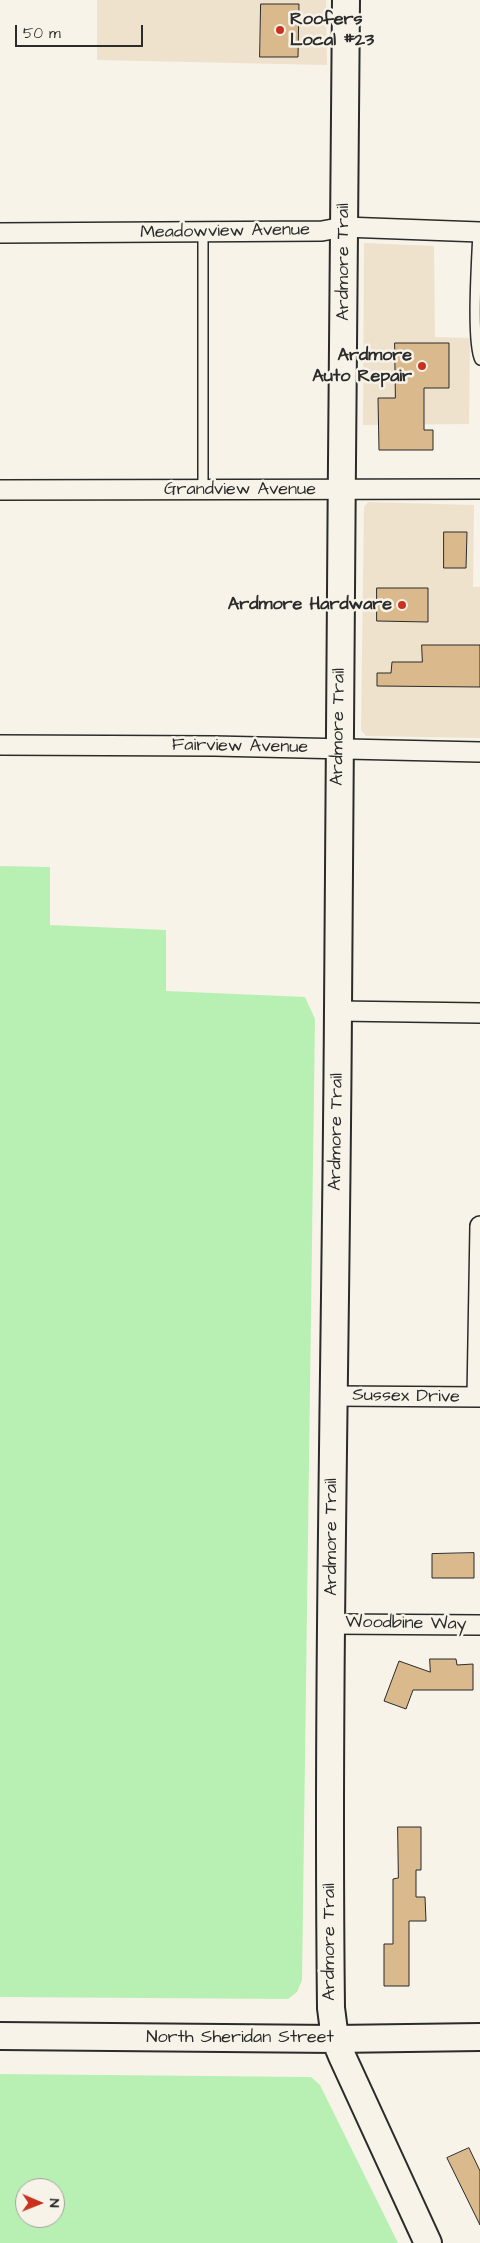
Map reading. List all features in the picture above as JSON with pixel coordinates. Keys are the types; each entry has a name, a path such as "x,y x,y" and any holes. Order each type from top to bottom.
{"street":[{"name":"Ardmore Trail","path":"346,0 333,1396 330,1999 335,2039 428,2243"},
{"name":"Meadowview Avenue","path":"0,233 322,230 344,227 479,232"},
{"name":"Grandview Avenue","path":"0,490 480,489"},
{"name":"Fairview Avenue","path":"0,746 339,748 480,752"},
{"path":"338,1011 480,1013"},
{"path":"478,1397 480,1226"},
{"name":"Sussex Drive","path":"333,1396 478,1397"},
{"name":"Woodbine Way","path":"332,1624 480,1625"},
{"name":"North Sheridan Street","path":"0,2036 335,2039 480,2037"}],"lane":[{"path":"203,232 203,489"},
{"path":"479,232 476,333 477,354 480,360"}],"shaded area":[{"path":"97,0 326,0 327,65 97,60"},
{"path":"364,243 434,246 435,337 470,338 469,424 363,425"},
{"path":"368,502 474,505 473,587 480,587 480,738 366,736 361,730 364,507"}],"green space":[{"path":"0,866 50,867 50,925 166,930 166,991 305,997 315,1019 302,1980 297,1992 288,1999 0,1997"},
{"path":"0,2074 311,2077 320,2085 398,2243 0,2243"}],"building":[{"name":"Roofers Local #23","path":"261,4 299,4 298,57 260,57"},
{"path":"395,343 449,343 449,388 424,388 424,430 433,430 433,450 379,450 378,398 395,398"},
{"path":"444,532 467,532 466,568 444,568"},
{"name":"Ardmore Hardware","path":"377,588 428,588 428,622 377,621"},
{"path":"422,645 480,645 480,687 377,686 377,673 391,673 392,662 422,662"},
{"path":"474,1553 474,1578 432,1578 432,1554"},
{"path":"430,1659 456,1659 457,1665 473,1664 473,1690 413,1690 406,1709 384,1701 399,1661 430,1672"},
{"path":"398,1827 421,1827 421,1870 416,1870 416,1897 425,1897 426,1921 409,1921 409,1986 384,1986 384,1944 393,1944 393,1879 398,1878"},
{"path":"469,2148 480,2171 480,2225 447,2158"}],"place":[{"name":"Roofers Local #23","path":"280,30"},
{"name":"Ardmore Auto Repair","path":"422,366"},
{"name":"Ardmore Hardware","path":"402,605"}]}
